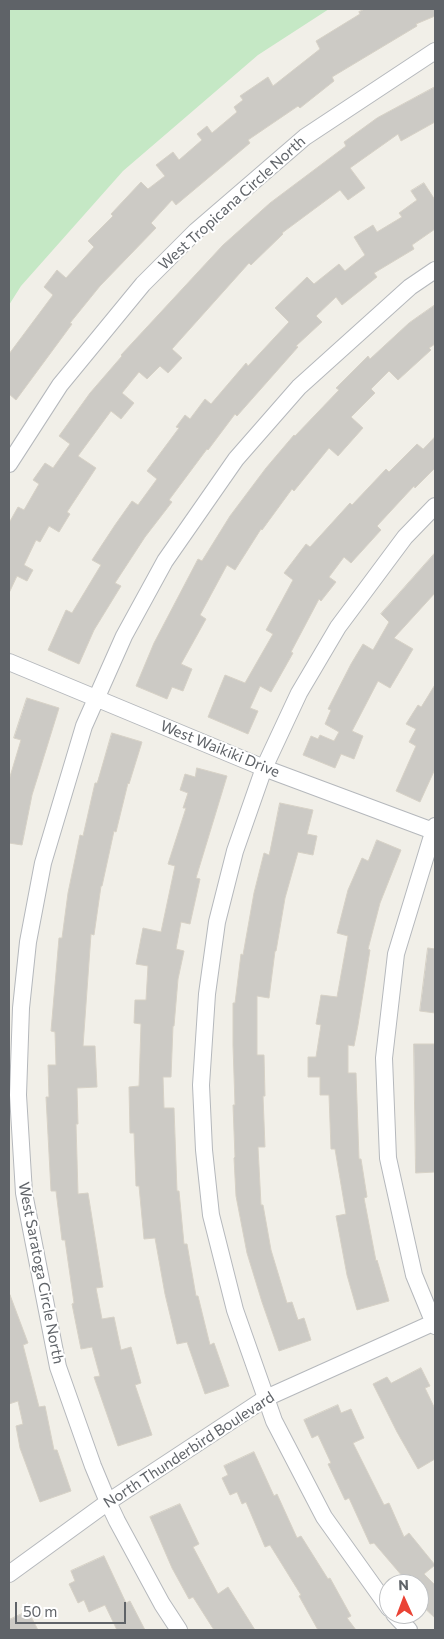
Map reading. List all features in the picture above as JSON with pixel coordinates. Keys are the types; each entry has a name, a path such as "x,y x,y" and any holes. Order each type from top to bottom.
{"street":[{"name":"West Tropicana Circle North","path":"9,464 60,385 144,284 196,231 305,137 435,51"},
{"name":"West Saratoga Circle North","path":"178,1630 162,1604 108,1502 93,1466 58,1367 24,1193 18,1095 21,1008 28,942 42,863 84,726 124,636 165,561 236,459 299,387 410,287 435,270"},
{"path":"379,1594 324,1517 274,1421 235,1310 211,1215 204,1150 201,1085 207,994 217,922 235,851 264,768 299,693 338,628 405,537 435,506"},
{"name":"West Waikiki Drive","path":"9,662 264,768 434,829"},
{"path":"434,829 396,954 384,1058 388,1158 414,1275 435,1323"},
{"name":"North Thunderbird Boulevard","path":"9,1574 108,1502 266,1398 435,1323"}],"green space":[{"path":"9,9 329,9 258,55 123,171 21,286 9,305"}],"building":[{"path":"365,9 435,9 435,16 416,24 417,26 332,77 334,81 300,108 298,106 248,140 250,143 176,205 172,200 151,223 156,228 100,286 70,323 72,324 16,400 9,394 9,354 53,295 44,287 57,270 66,278 94,247 88,241 113,216 111,214 141,182 148,189 165,176 156,165 173,152 179,160 202,140 197,134 207,126 212,133 237,112 234,107 243,100 240,96 268,77 273,86 320,49 316,41"},
{"path":"435,87 435,122 401,141 398,134 350,168 365,188 348,200 340,190 282,233 251,265 249,263 172,349 182,358 168,373 160,366 147,379 139,372 122,393 134,403 121,419 111,411 78,456 96,468 67,512 70,514 59,532 49,526 40,542 36,540 24,565 33,570 27,581 17,576 9,593 9,523 18,507 24,510 39,484 33,480 45,463 53,468 70,444 59,436 90,393 121,355 223,245 270,203 346,146 344,142 377,118"},
{"path":"424,183 435,200 435,229 412,245 414,249 374,273 377,277 342,305 336,297 316,316 322,322 296,346 298,347 237,416 235,414 169,500 172,502 145,537 115,583 121,586 94,630 79,664 48,650 66,610 72,613 101,565 92,560 132,501 138,505 157,479 147,471 179,428 176,427 185,415 190,419 205,399 211,404 246,363 248,366 289,322 275,308 307,277 314,284 339,264 345,271 365,255 354,237 373,225 377,232 402,217 399,213 417,200 411,191"},
{"path":"435,305 435,344 429,348 431,350 398,380 389,371 371,389 375,393 351,417 363,428 338,456 329,448 294,491 292,489 261,529 235,570 227,565 200,615 206,619 181,664 192,669 183,691 172,687 167,699 136,686 154,643 198,559 202,561 230,516 266,468 294,435 339,390 336,388 368,356 370,359 409,323"},
{"path":"435,437 435,468 415,488 414,486 377,526 381,530 351,563 344,557 329,577 336,582 321,601 319,599 291,652 293,653 271,692 260,686 250,708 258,711 248,734 208,717 225,675 245,683 273,634 266,630 293,580 284,573 306,544 310,547 350,503 352,505 386,469 389,472 417,444 423,449"},
{"path":"435,553 435,593 394,638 413,649 390,688 378,681 352,731 363,736 354,759 341,754 335,768 303,755 311,736 318,739 320,735 334,741 339,732 325,724 331,710 328,709 351,664 363,644 373,650 389,622 381,614"},
{"path":"435,685 435,769 420,802 396,791 416,746 409,742 416,729 406,724 418,705 421,707"},
{"path":"27,698 59,708 32,795 22,845 9,843 9,780 21,740 14,738"},
{"path":"112,733 142,742 128,783 116,832 114,831 101,886 94,935 91,934 83,1046 95,1046 97,1087 77,1088 78,1124 76,1124 78,1194 88,1193 103,1287 96,1288 102,1319 114,1317 121,1350 131,1347 141,1383 135,1385 152,1435 118,1446 94,1377 100,1376 92,1347 81,1349 72,1304 74,1303 65,1240 62,1240 56,1191 51,1191 46,1097 49,1097 48,1065 56,1065 55,1032 51,1031 59,938 62,938 68,893 80,835 83,836 95,783 97,783"},
{"path":"197,768 227,776 196,878 200,879 190,924 181,922 176,949 184,951 178,979 173,1026 171,1077 163,1077 164,1108 174,1108 177,1191 179,1191 184,1244 187,1244 196,1296 198,1296 210,1345 214,1343 229,1386 205,1394 187,1342 177,1344 165,1294 155,1238 144,1239 139,1186 136,1186 134,1133 130,1133 129,1087 139,1086 141,1024 134,1023 135,1000 146,1000 148,966 136,964 143,928 161,932 175,866 168,864 186,808 183,808 188,793 180,790 185,774 195,777"},
{"path":"280,803 313,810 307,834 317,836 313,855 298,852 285,898 275,951 269,998 257,996 257,1055 264,1055 265,1096 263,1096 265,1147 258,1147 261,1205 263,1205 271,1250 287,1303 292,1302 298,1320 304,1318 311,1340 279,1351 247,1253 236,1196 233,1105 235,1105 233,1003 235,1003 241,954 243,955 254,893 264,853 269,855"},
{"path":"377,840 401,850 380,903 368,949 370,950 354,1046 348,1045 348,1073 356,1073 359,1159 361,1159 367,1197 364,1198 376,1261 389,1301 357,1310 347,1275 336,1216 346,1214 335,1149 331,1149 329,1095 320,1095 320,1077 308,1077 308,1057 316,1057 321,1025 316,1024 321,995 337,997 348,936 337,933 348,890 362,858 368,861"},
{"path":"428,948 435,949 435,1013 420,1011"},
{"path":"414,1044 435,1044 435,1172 416,1173"},
{"path":"10,1295 28,1343 23,1345 39,1407 45,1406 54,1450 57,1450 71,1491 40,1502 20,1448 16,1426 23,1424 18,1401 9,1404"},
{"path":"421,1368 430,1386 425,1388 435,1409 435,1459 418,1469 373,1384 387,1377 391,1383"},
{"path":"338,1405 341,1413 351,1409 364,1438 353,1443 384,1505 389,1503 404,1537 409,1533 435,1565 424,1574 400,1574 374,1543 370,1544 349,1498 345,1500 328,1464 331,1463 318,1435 312,1438 304,1420"},
{"path":"254,1452 274,1496 277,1494 297,1538 301,1536 328,1579 330,1578 351,1616 347,1618 356,1630 318,1630 299,1596 301,1595 270,1545 265,1547 246,1502 242,1504 237,1492 230,1495 222,1478 228,1475 224,1466"},
{"path":"180,1504 199,1544 193,1547 218,1594 228,1587 255,1630 214,1630 193,1597 189,1599 172,1568 150,1517"},
{"path":"104,1556 126,1603 130,1601 145,1630 117,1630 105,1605 89,1612 84,1600 78,1603 69,1584 75,1581 71,1571"},
{"path":"429,1579 435,1585 435,1618 429,1612"},
{"path":"28,1611 38,1630 9,1630 9,1620"}]}
